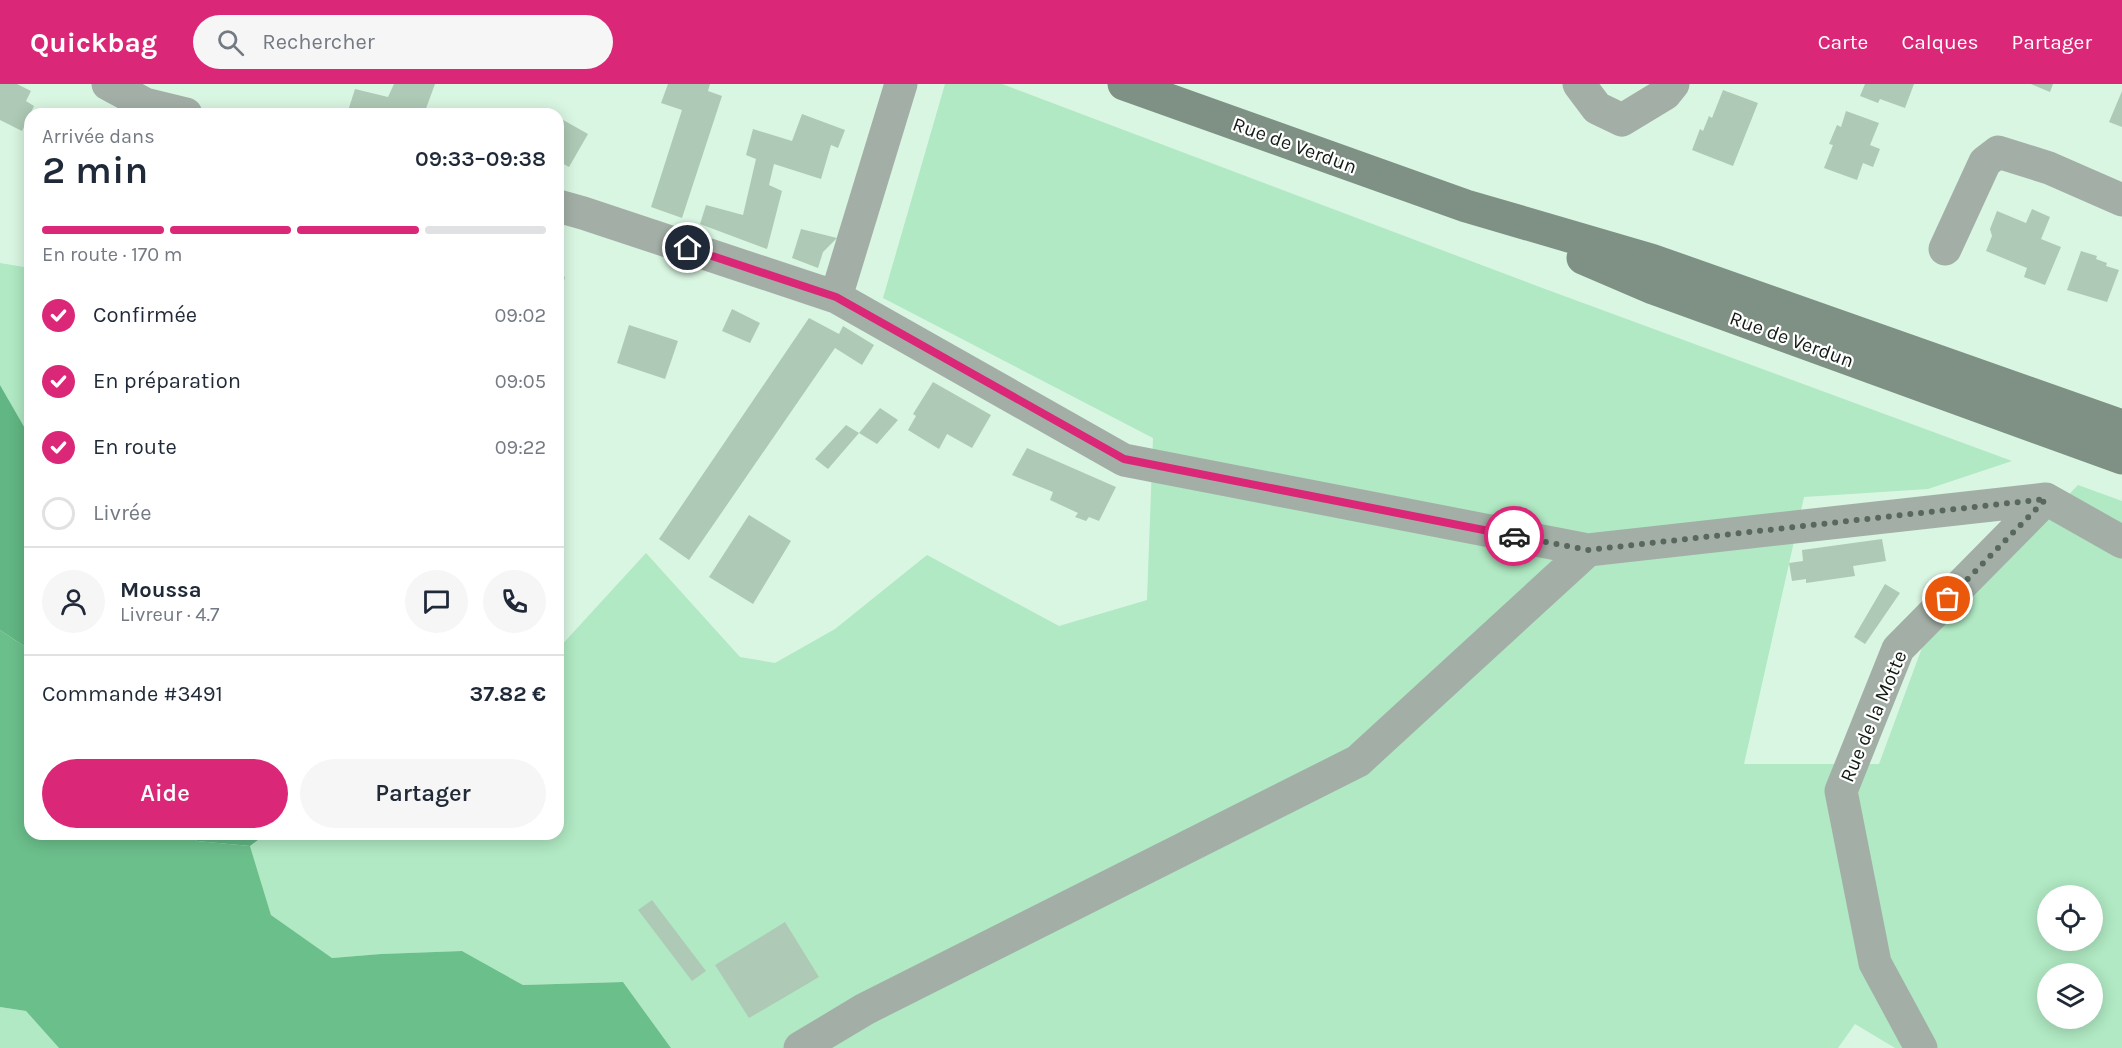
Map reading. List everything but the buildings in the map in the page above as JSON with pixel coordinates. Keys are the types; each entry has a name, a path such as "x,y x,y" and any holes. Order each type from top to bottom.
{"main road":[{"name":"Rue de Verdun","path":"1124,84 1466,206 1651,260 2122,426"},
{"name":"Rue de Verdun","path":"1466,206 1653,288 2122,458"}],"street":[{"path":"108,84 145,104 161,108"},
{"path":"836,297 901,84"},
{"path":"1579,84 1597,108 1622,120 1665,94 1674,84"},
{"path":"1945,249 1985,162 1998,152 2049,168 2122,200"},
{"path":"564,208 836,297 1124,459 1588,550 2046,499 2122,542"},
{"name":"Rue de la Motte","path":"1921,1048 1875,963 1841,790 1898,649 2046,499"},
{"path":"800,1048 865,1009 1358,761 1588,550"}],"shaded area":[{"path":"945,84 1002,84 1537,286 2012,461 1928,489 1804,497 1744,764 1879,764 1923,645 2078,485 2122,501 2122,1048 1895,1048 1855,1024 1838,1048 671,1048 623,982 523,985 462,951 332,958 271,915 250,846 258,840 564,840 564,642 646,553 740,657 775,663 835,629 927,555 1059,626 1147,600 1153,438 883,298"},
{"path":"0,263 24,267 24,427 0,385"},
{"path":"0,385 24,427 24,646 0,630"},
{"path":"0,630 24,646 24,840 196,840 250,846 271,915 332,958 462,951 523,985 623,982 671,1048 59,1048 26,1011 0,1007"},
{"path":"196,840 258,840 250,846"},
{"path":"0,1007 26,1011 59,1048 0,1048"}],"way so far":[{"path":"1514,536 1588,550 2046,499 1948,599"}],"route":[{"path":"688,248 836,297 1124,459 1514,536"}]}
